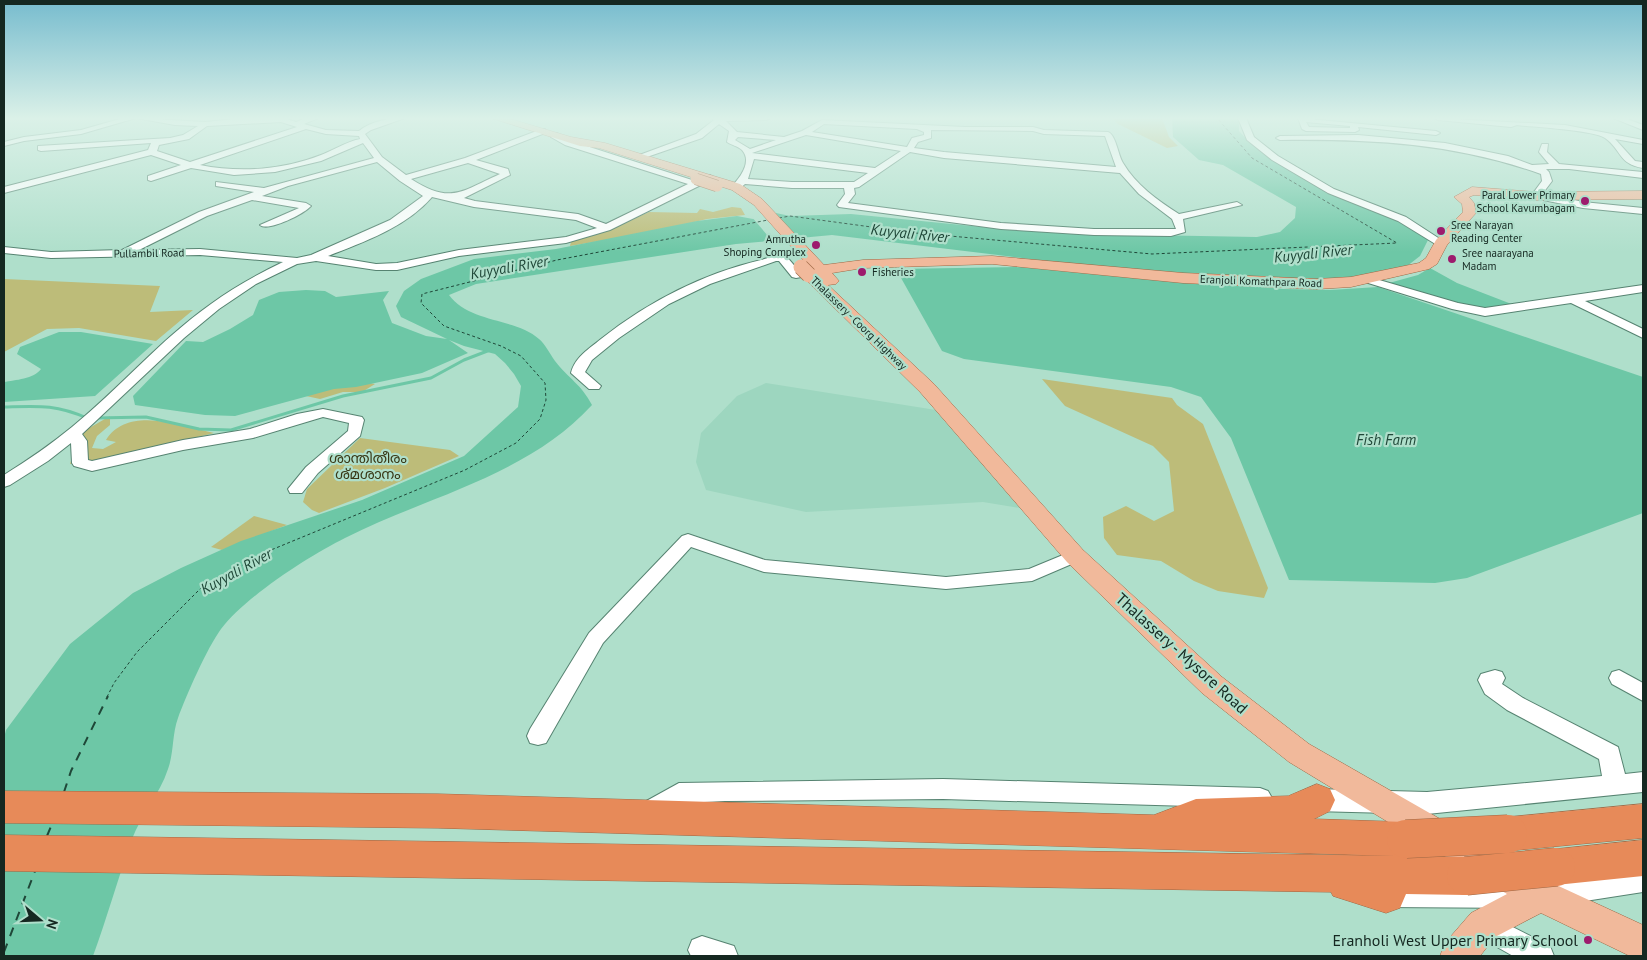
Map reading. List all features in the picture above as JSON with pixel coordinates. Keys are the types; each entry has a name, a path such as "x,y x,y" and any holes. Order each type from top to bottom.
{"highway":[{"path":"1149,832 1196,816 1291,812 1317,800"},
{"path":"4,807 438,811 1406,839 1508,834 1643,821"},
{"path":"4,853 1466,876 1548,881 1643,858"},
{"path":"1255,873 1296,882 1350,884 1386,894"}],"main road":[{"path":"641,163 696,181 740,184 793,240 806,267"},
{"path":"656,163 714,182 741,198 806,267"},
{"name":"Eranjoli Komathpara Road","path":"806,267 992,260 1215,280 1317,284 1369,280 1424,266 1432,261 1441,243 1470,213 1468,202 1460,197 1472,191 1495,191 1539,196 1643,195"},
{"name":"Thalassery - Coorg Highway","path":"806,267 928,388"},
{"name":"Thalassery - Mysore Road","path":"928,388 1075,556 1212,685 1299,753 1380,802 1548,881 1643,942"},
{"path":"1458,956 1483,925 1548,881"}],"street":[{"path":"4,190 103,163"},
{"path":"177,163 185,166 252,173 282,170 305,163"},
{"path":"151,178 194,163"},
{"path":"124,253 203,214 304,177 367,163"},
{"path":"383,163 403,178 430,194 456,198 474,204 578,217 606,228"},
{"path":"403,178 458,163"},
{"path":"456,198 505,175 506,172 500,168 479,163"},
{"path":"635,163 696,181"},
{"path":"746,163 740,184 849,187 856,186 888,163"},
{"path":"814,163 876,171"},
{"path":"1037,163 1122,170"},
{"path":"849,187 850,194 842,205 847,207 914,212 1001,226 1094,232 1180,232 1181,229 1177,217 1152,202 1131,183 1119,163"},
{"path":"1283,163 1331,191 1402,219 1441,243"},
{"path":"1515,163 1545,172 1547,181 1539,196 1583,205 1643,211"},
{"path":"1553,163 1556,166"},
{"path":"1533,167 1556,166 1643,176"},
{"path":"282,170 304,177"},
{"path":"313,258 388,268 458,254 561,241 606,228 638,214 656,202 696,181"},
{"path":"219,184 266,191"},
{"path":"4,482 28,468 76,432 101,411 166,348 222,300 256,278 295,261 313,258 402,217 426,200 430,194"},
{"path":"253,196 306,206 302,210 265,225"},
{"path":"1177,217 1237,205"},
{"name":"Pullambil Road","path":"4,250 51,255 200,252 295,261"},
{"path":"594,386 578,373 579,367 587,357 627,324 669,299 750,266 768,263 773,258 782,258 796,275 806,267"},
{"path":"1369,280 1456,306 1484,312 1643,289"},
{"path":"1574,300 1643,334"},
{"path":"76,432 79,441 80,464 92,466 183,445 253,433 302,417 323,413 357,420 355,433 312,470 296,490"},
{"path":"4,468 28,468"},
{"path":"538,736 596,638 688,540 764,566 946,583 1032,575 1075,556"},
{"path":"1495,678 1488,680 1492,688 1515,704 1610,754 1615,786"},
{"path":"1619,678 1643,692"},
{"path":"642,817 679,793 725,791 943,789 1428,803 1643,782"},
{"path":"665,862 696,872 807,878 992,884 1269,888 1386,894 1548,881 1643,880"},
{"path":"1483,925 1540,956"}],"shaded area":[{"path":"766,383 936,410 1026,509 983,502 806,512 706,490 696,462 701,433 737,396"}],"green space":[{"path":"732,207 741,208 745,215 707,219 653,232 570,246 571,242 601,233 649,212 697,213 700,209 713,212"},
{"path":"4,279 160,286 150,312 193,310 156,341 79,328 47,329 4,352"},
{"path":"1042,379 1172,398 1177,405 1203,424 1268,588 1264,598 1218,591 1194,581 1161,561 1117,555 1104,538 1103,517 1126,506 1154,521 1174,511 1169,462 1153,446 1065,406"},
{"path":"354,380 375,384 362,392 343,392 320,399 292,393"},
{"path":"110,416 110,425 97,436 92,448 103,449 116,442 106,440 116,429 128,423 141,421 171,423 214,433 118,457 70,464 79,434"},
{"name":"ശാന്തിതീരം ശ്മശാനം","path":"360,438 450,450 459,456 385,488 319,513 312,510 303,502 307,489"},
{"path":"254,516 287,525 222,550 211,547"}],"water":[{"name":"Kuyyali River","path":"1212,163 1277,163 1299,176 1418,230 1428,240 1420,256 1402,270 1346,279 1268,280 1164,275 832,235 736,244 476,284 449,295 468,311 518,327 539,339 560,367 584,392 592,405 566,429 538,450 475,482 345,538 278,578 245,604 221,629 197,672 186,697 176,724 171,757 165,778 140,821 132,839 93,956 4,956 4,738 6,730 70,644 133,593 181,568 241,541 362,500 464,456 518,407 521,386 505,363 495,354 449,340 468,353 422,373 356,387 334,389 235,416 205,415 135,405 133,396 186,341 203,342 230,329 253,315 259,300 279,292 306,290 325,291 336,297 389,291 383,300 392,323 426,336 447,339 401,317 396,306 404,291 421,279 474,259 556,249 697,221 737,216 753,219 776,213 790,216 851,214 1012,230 1107,236 1257,237 1280,232 1295,218 1296,207 1223,165"},
{"name":"Fish Farm","path":"1024,267 1284,289 1330,290 1378,287 1643,377 1643,513 1467,578 1435,583 1289,580 1231,438 1201,397 1171,387 964,359 942,351 896,269"},
{"path":"1430,268 1457,283 1514,305 1474,310 1389,283 1418,275"},
{"path":"59,332 81,332 153,344 95,396 4,402 4,382 29,377 41,369 17,354 20,347"}],"pier":[{"path":"764,214 786,241 773,242 751,216"}],"waterway":[{"path":"96,418 146,417 199,429 231,430 343,396 431,378 464,360 490,350"},
{"path":"4,407 37,406 56,408 87,418"}],"ferry route":[{"path":"779,218 790,216 916,233 1152,254 1397,243 1260,163"},
{"path":"107,697 114,683 137,652 203,586 271,550 465,470 516,443 540,419 546,400 545,383 521,356 501,346 444,326 421,303 422,294 557,260 768,220"},
{"path":"64,792 71,771 108,696"},
{"path":"47,836 52,824"},
{"path":"4,952 35,871"}],"place":[{"name":"Paral Lower Primary School Kavumbagam","path":"1585,201"},
{"name":"Sree Narayan Reading Center","path":"1441,231"},
{"name":"Amrutha Shoping Complex","path":"816,245"},
{"name":"Sree naarayana Madam","path":"1452,259"},
{"name":"Fisheries","path":"862,272"},
{"name":"Eranholi West Upper Primary School","path":"1588,940"}]}
